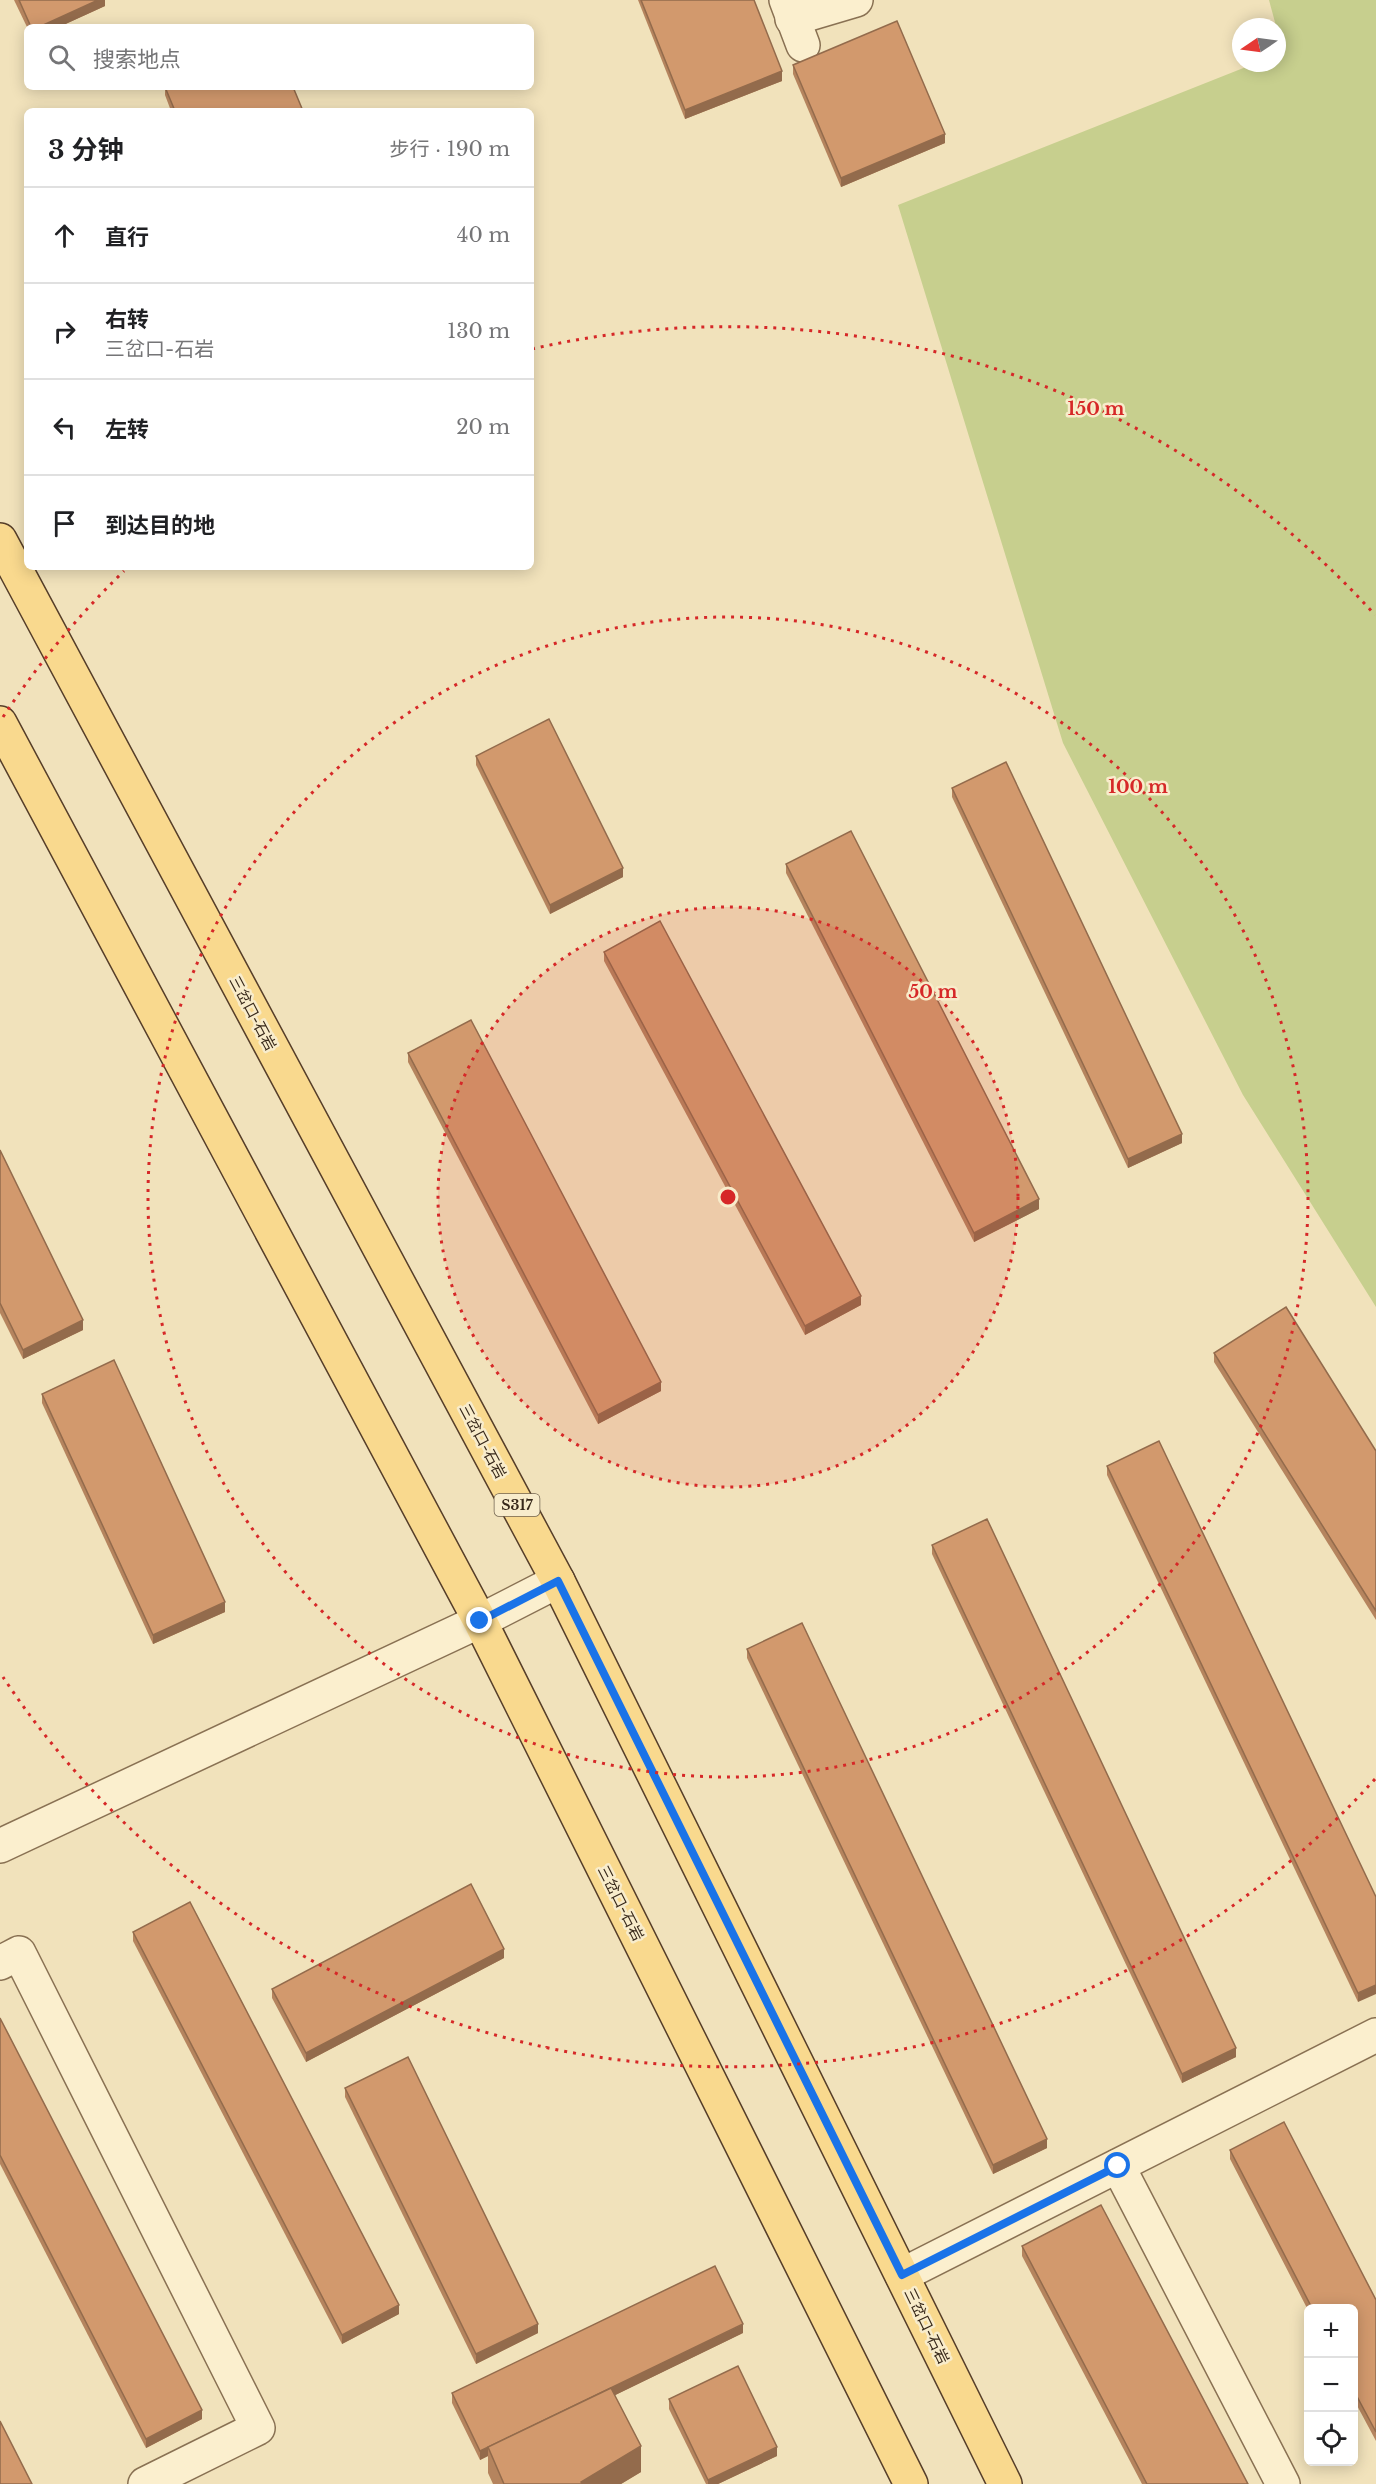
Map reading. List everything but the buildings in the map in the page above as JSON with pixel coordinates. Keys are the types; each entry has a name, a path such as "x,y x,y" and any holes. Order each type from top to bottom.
{"main road":[{"name":"三岔口-石岩","path":"0,540 558,1581 1005,2484"},
{"name":"三岔口-石岩","path":"0,723 480,1621 911,2484"}],"street":[{"path":"794,21 856,0"},
{"path":"0,1846 480,1621 558,1581"},
{"path":"0,1963 19,1953 258,2428 144,2484"},
{"path":"902,2275 1376,2035"},
{"path":"1118,2166 1283,2484"}],"green space":[{"path":"1269,0 1376,0 1376,1307 1243,1095 1063,743 898,205 1233,72 1286,72 1286,18 1274,18"}],"route":[{"path":"480,1621 558,1581 902,2275 1118,2166"}]}
